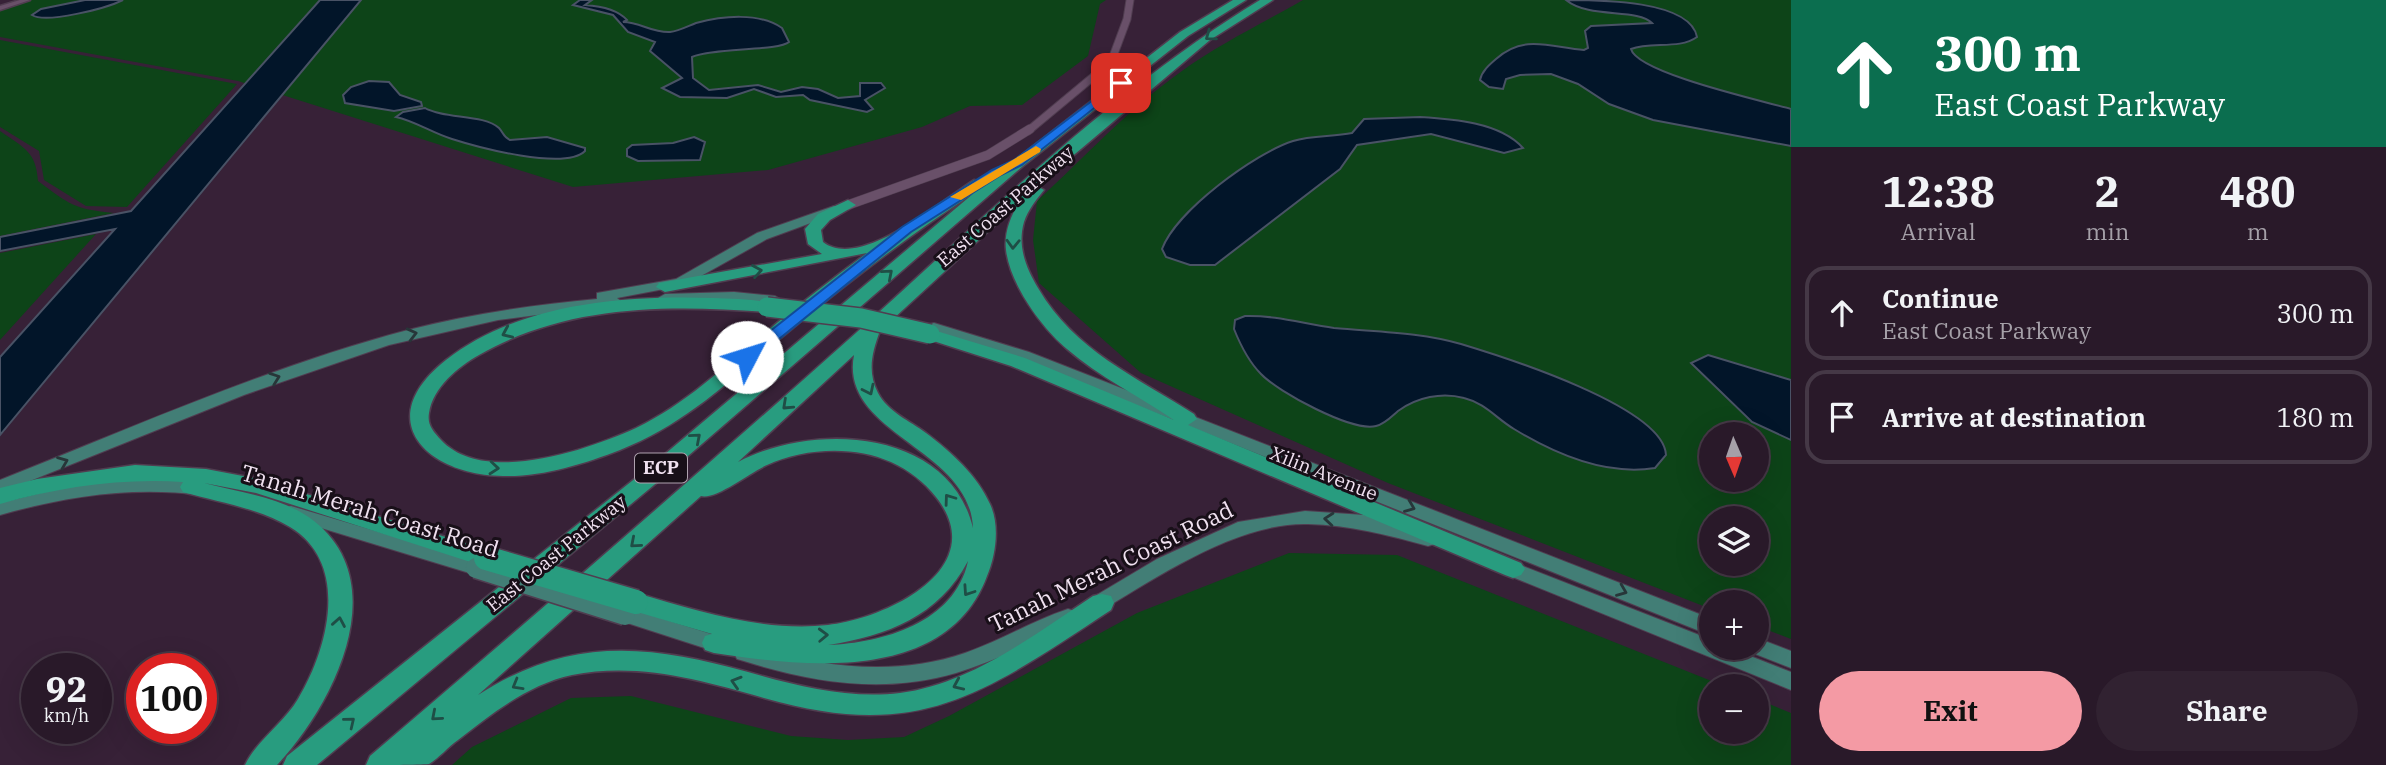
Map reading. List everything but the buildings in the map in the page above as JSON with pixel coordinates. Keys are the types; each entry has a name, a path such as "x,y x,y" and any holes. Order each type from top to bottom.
{"highway":[{"path":"1184,34 1216,6 1217,0"},
{"name":"East Coast Parkway","path":"297,765 659,470 1018,163 1184,34 1241,0"},
{"name":"East Coast Parkway","path":"380,765 671,512 1053,163 1206,38 1268,0"},
{"path":"1018,163 951,200 891,242 710,389 668,419 607,448 570,460 534,467 478,466 450,458 429,444 419,426 421,405 430,386 447,368 493,340 552,316 584,310 655,304 771,303 860,318 932,330 1018,362 1513,569"},
{"path":"1053,163 1047,178 1018,214 1014,228 1013,258 1032,295 1072,344 1187,419"},
{"path":"848,205 815,225 812,238 818,247 829,252 858,252"},
{"path":"665,287 858,252 891,242"},
{"path":"714,643 779,653 835,655 884,649 924,633 957,608 975,580 985,529 979,503 942,458 867,394 860,366 873,326"},
{"path":"0,496 37,486 135,472 206,476 258,486 481,563 631,609 723,628 780,636 835,634 871,627 908,612 945,580 957,561 964,540 960,516 948,496 931,478 894,455 867,447 813,446 773,455 671,512"},
{"path":"191,487 295,519 318,538 331,558 340,581 341,620 329,660 291,730 259,765"},
{"path":"408,765 443,735 495,698 539,672 593,658 688,667 825,704 902,704 943,692 981,675 1102,603"}],"main road":[{"path":"0,487 299,369 386,341 493,316 665,287 693,277 762,236 848,205"},
{"path":"493,316 641,299 734,296 771,303"},
{"name":"Xilin Avenue","path":"932,330 1024,355 1699,623"},
{"name":"Tanah Merah Coast Road","path":"0,509 79,490 149,484 191,487 240,496 481,563"},
{"name":"Tanah Merah Coast Road","path":"631,609 714,643 777,664 832,676 884,678 941,669 1102,603 1164,564 1244,527 1304,517 1364,522 1430,540 1513,569"},
{"path":"1513,569 1791,681"},
{"path":"1769,651 1791,660"}],"street":[{"path":"0,8 27,0"},
{"path":"848,205 988,155 1022,136 1111,62 1127,19 1130,0"}],"green space":[{"path":"23,0 1106,0 1100,4 1088,56 1022,105 970,106 922,127 768,170 573,187 238,81 0,37 0,8"},
{"path":"1303,0 1791,0 1791,639 1769,631 1769,590 1699,590 1699,604 1388,483 1141,373 1039,283 1033,240 1037,201 1125,117 1162,86 1241,34"},
{"path":"0,40 237,84 127,207 86,206 44,180 39,151 0,127"},
{"path":"0,131 27,151 35,163 38,181 58,196 90,210 114,213 0,236"},
{"path":"96,234 0,340 0,253"},
{"path":"1289,553 1397,555 1699,676 1699,744 1769,744 1769,704 1791,713 1791,765 452,765 472,747 571,698 631,696 791,736 848,740 904,737 949,716 1137,613"}],"water":[{"path":"85,0 123,0 91,11 63,16 50,18 32,15 41,9"},
{"path":"320,0 361,0 0,435 0,357 115,229 0,251 0,237 131,211"},
{"path":"580,0 592,0 585,5 618,13 627,20 623,22 664,32 729,17 763,19 782,28 789,42 783,45 692,57 693,78 709,90 758,85 781,92 802,87 818,89 838,98 860,96 860,83 881,83 885,88 865,100 873,109 867,112 810,100 803,95 776,97 754,89 727,98 680,97 662,88 682,78 650,51 655,42 628,32 613,15 573,5"},
{"path":"1566,0 1642,5 1678,16 1691,25 1697,37 1682,43 1631,49 1638,58 1677,76 1791,109 1791,146 1653,120 1609,104 1578,84 1551,74 1520,75 1506,79 1503,89 1489,87 1480,80 1491,64 1506,51 1517,47 1538,44 1584,50 1588,48 1585,31 1591,26 1652,23 1635,16 1587,10"},
{"path":"369,81 389,82 400,95 421,102 422,106 394,111 345,103 343,95 351,87"},
{"path":"425,108 492,124 510,140 547,137 585,148 585,151 575,157 559,159 520,155 452,139 396,117 403,112"},
{"path":"1420,117 1489,127 1502,132 1523,148 1504,153 1431,134 1357,145 1340,169 1215,265 1190,265 1166,257 1162,249 1183,218 1218,185 1258,158 1300,139 1352,133 1364,119"},
{"path":"694,137 705,142 700,160 638,161 627,156 627,149 632,145 673,143"},
{"path":"1245,316 1430,337 1461,344 1544,372 1612,402 1639,419 1658,437 1666,455 1655,468 1637,470 1582,461 1546,447 1471,400 1456,396 1421,399 1405,406 1376,426 1350,423 1299,400 1261,374 1245,353 1234,329 1235,320"},
{"path":"1708,355 1791,380 1791,440 1769,430 1769,422 1752,422 1691,363"}],"slow traffic":[{"path":"956,197 1018,163 1036,149"}],"route":[{"path":"747,357 906,230 996,173 1018,163 1121,83"}]}
